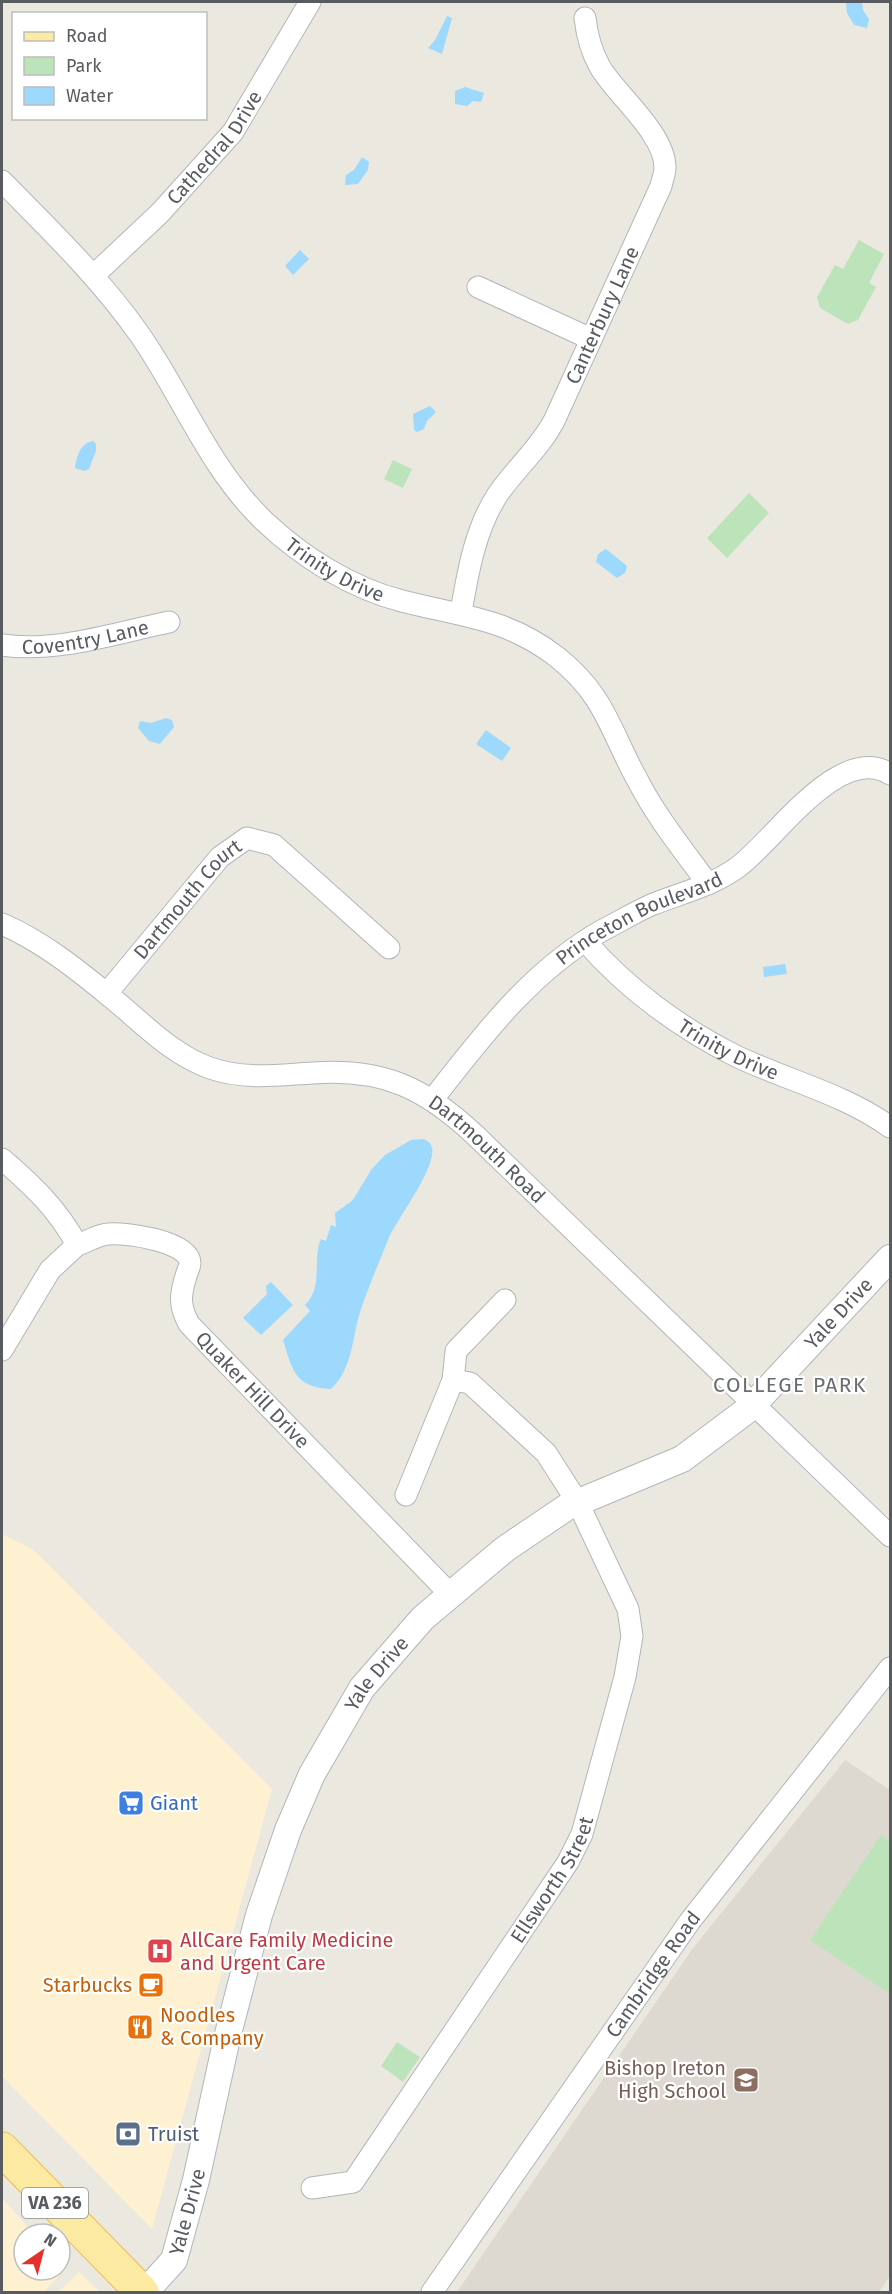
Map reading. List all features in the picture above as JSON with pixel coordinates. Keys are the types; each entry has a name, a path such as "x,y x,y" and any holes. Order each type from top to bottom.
{"main road":[{"name":"VA 236","path":"2,2149 144,2292"}],"street":[{"name":"Cathedral Drive","path":"94,274 160,213 233,132 282,54 310,2"},
{"name":"Canterbury Lane","path":"461,612 467,574 489,509 499,492 543,442 661,186 665,167 646,125 601,68 592,51 585,18"},
{"name":"Trinity Drive","path":"2,181 94,274 141,337 213,460 262,519 310,557 357,585 401,601 461,612 520,633 556,656 587,686 605,710 637,780 664,824 708,884"},
{"path":"478,286 591,339"},
{"name":"Coventry Lane","path":"2,645 23,648 47,647 170,622"},
{"name":"Princeton Boulevard","path":"433,1099 498,1018 532,983 586,942 650,906 708,884 747,860 791,815 840,776 864,766 881,769 891,774"},
{"name":"Dartmouth Court","path":"107,993 220,857 247,838 273,845 389,948"},
{"name":"Dartmouth Road","path":"2,924 31,938 107,993 166,1043 189,1059 208,1067 233,1075 257,1077 359,1072 404,1084 433,1099 470,1131 891,1536"},
{"name":"Trinity Drive","path":"586,942 616,975 664,1012 737,1056 841,1098 891,1128"},
{"path":"2,1159 47,1200 66,1225 77,1245"},
{"name":"Quaker Hill Drive","path":"2,1350 11,1339 50,1270 77,1245 105,1234 120,1234 180,1247 190,1263 180,1295 182,1312 189,1324 450,1594"},
{"name":"Yale Drive","path":"144,2292 174,2260 196,2180 227,2038 259,1915 288,1830 312,1774 362,1688 423,1618 505,1549 567,1507 682,1459 754,1402 891,1258"},
{"path":"406,1495 453,1380 456,1351 460,1344 505,1300"},
{"name":"Ellsworth Street","path":"312,2188 353,2182 568,1862 582,1834 625,1677 632,1636 628,1609 578,1503 546,1453 470,1383 453,1380"},
{"name":"Cambridge Road","path":"432,2292 690,1921 891,1668"}],"shaded area":[{"path":"2,1534 34,1550 272,1789 152,2229 2,2076"},
{"name":"Bishop Ireton High School","path":"845,1760 890,1790 890,2276 879,2292 457,2292 693,1948"},
{"path":"2,2198 23,2222 12,2222 12,2282 53,2282 43,2292 2,2292"},
{"path":"79,2272 100,2292 58,2292 68,2282 72,2282 72,2279"}],"green space":[{"path":"859,240 884,254 869,283 876,287 858,320 848,324 820,308 817,297 835,265 843,269"},
{"path":"393,460 412,469 403,488 384,479"},
{"path":"749,493 769,513 727,558 707,538"},
{"path":"881,1835 890,1842 890,1994 810,1940"},
{"path":"397,2042 420,2057 403,2082 381,2066"}],"water":[{"path":"846,2 862,2 863,10 869,19 867,28 854,25 847,13"},
{"path":"447,16 452,18 442,54 428,48 435,40"},
{"path":"465,87 484,93 481,102 473,101 467,106 455,104 455,91"},
{"path":"362,157 369,162 368,170 358,184 345,185 346,175 354,170"},
{"path":"300,250 309,259 293,275 285,266"},
{"path":"430,406 436,412 427,421 424,429 417,432 414,430 413,414"},
{"path":"93,441 96,444 96,451 89,469 84,471 75,468 82,448"},
{"path":"606,549 627,566 625,573 617,578 596,562 598,554"},
{"path":"166,718 172,720 174,727 160,744 149,741 138,728 140,721 151,723"},
{"path":"486,730 511,748 502,761 476,744"},
{"path":"785,964 787,974 764,977 763,967"},
{"path":"424,1139 431,1145 429,1165 424,1178 388,1240 361,1309 344,1372 331,1389 310,1385 297,1375 289,1360 283,1340 310,1311 305,1305 314,1290 317,1254 321,1239 326,1241 331,1225 336,1227 335,1213 353,1200 371,1170 385,1155 411,1140"},
{"path":"271,1282 293,1305 261,1335 243,1318 267,1294 266,1286"}],"place":[{"name":"Giant","path":"131,1803"},
{"name":"AllCare Family Medicine and Urgent Care","path":"160,1951"},
{"name":"Starbucks","path":"151,1985"},
{"name":"Noodles & Company","path":"140,2027"},
{"name":"Bishop Ireton High School","path":"746,2080"},
{"name":"Truist","path":"128,2134"}],"district":[{"name":"COLLEGE PARK","path":"790,1385"}]}
